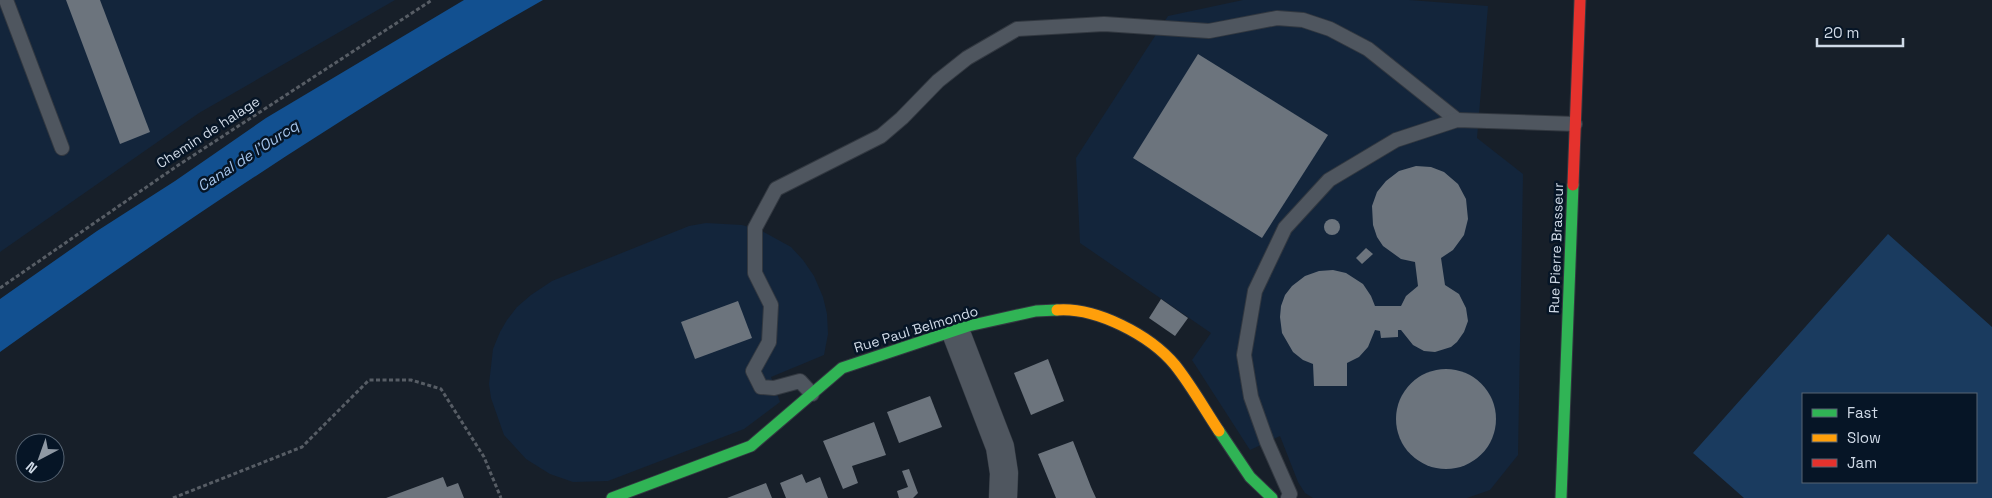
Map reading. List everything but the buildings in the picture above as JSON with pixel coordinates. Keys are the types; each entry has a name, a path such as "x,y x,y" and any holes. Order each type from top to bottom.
{"street":[{"name":"Rue Pierre Brasseur","path":"1561,498 1580,0"},
{"name":"Rue Paul Belmondo","path":"612,498 751,446 842,368 955,330 1036,312 1067,309 1099,316 1125,327 1152,344 1174,364 1250,477 1272,498"},
{"path":"955,330 1000,447 1004,473 1003,498"}],"lane":[{"path":"6,0 62,148"},
{"path":"812,394 800,381 774,388 761,387 753,371 769,342 771,306 755,273 755,228 776,189 881,136 902,118 938,81 967,58 1017,28 1104,24 1209,31 1277,18 1303,20 1330,29 1368,49 1457,120"},
{"path":"1288,498 1290,494 1267,442 1251,397 1244,355 1255,291 1286,228 1330,180 1396,140 1457,120 1575,124"}],"path":[{"name":"Chemin de halage","path":"0,288 176,166 432,0"},
{"path":"172,498 302,447 369,380 412,380 441,389 484,457 501,498"}],"shaded area":[{"path":"0,0 395,0 199,113 0,252"},
{"path":"1243,0 1409,0 1488,6 1477,138 1523,174 1518,455 1490,490 1467,498 1313,498 1305,493 1298,482 1280,436 1250,450 1192,360 1211,333 1080,243 1076,158 1168,16"},
{"path":"706,223 742,225 760,230 791,247 803,260 814,276 823,297 827,314 828,334 824,355 771,377 780,402 744,429 608,481 573,482 550,474 526,459 504,435 491,398 489,384 493,349 507,320 517,307 552,281 689,226"},
{"path":"1888,234 1992,327 1992,498 1744,498 1693,453"}],"water":[{"name":"Canal de l'Ourcq","path":"464,0 543,0 403,82 267,169 132,259 0,352 0,299 97,231 175,181 266,118"}],"traffic: fast":[{"path":"1561,498 1573,185"},
{"path":"612,498 751,446 842,368 968,326 1036,311 1057,310"},
{"path":"1219,431 1250,477 1272,498"}],"traffic: slow":[{"path":"1057,310 1072,310 1105,318 1152,343 1175,365 1219,431"}],"traffic: jam":[{"path":"1573,185 1580,0"}]}
